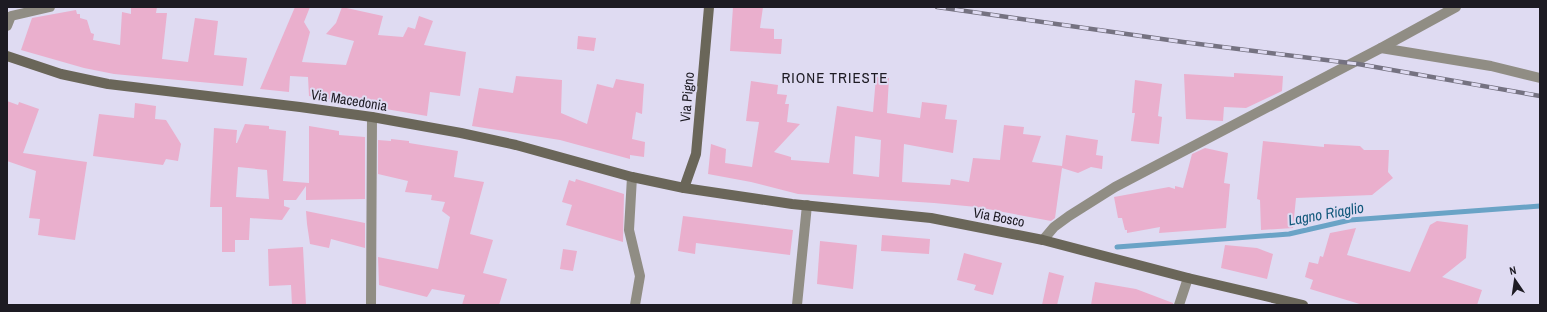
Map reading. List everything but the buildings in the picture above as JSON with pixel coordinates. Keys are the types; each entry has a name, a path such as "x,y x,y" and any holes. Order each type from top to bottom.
{"main road":[{"name":"Via Pigno","path":"684,188 696,154 709,7"},
{"name":"Via Macedonia","path":"7,56 61,74 108,84 300,107 372,117 461,133 516,145 632,177 684,188"},
{"name":"Via Bosco","path":"684,188 807,205 931,218 1043,240 1188,278 1303,305"}],"street":[{"path":"7,26 11,16 50,7"},
{"path":"1043,240 1054,227 1069,216 1115,188 1456,7"},
{"path":"1381,48 1492,66 1540,78"},
{"path":"371,305 372,117"},
{"path":"632,177 629,230 640,276 635,305"},
{"path":"797,305 807,205"},
{"path":"1179,305 1188,278"}],"waterway":[{"name":"Lagno Riaglio","path":"1117,247 1289,234 1350,220 1540,206"}],"railway":[{"path":"937,7 1183,42 1358,64 1540,96"}],"district":[{"name":"RIONE TRIESTE","path":"835,78"}]}
